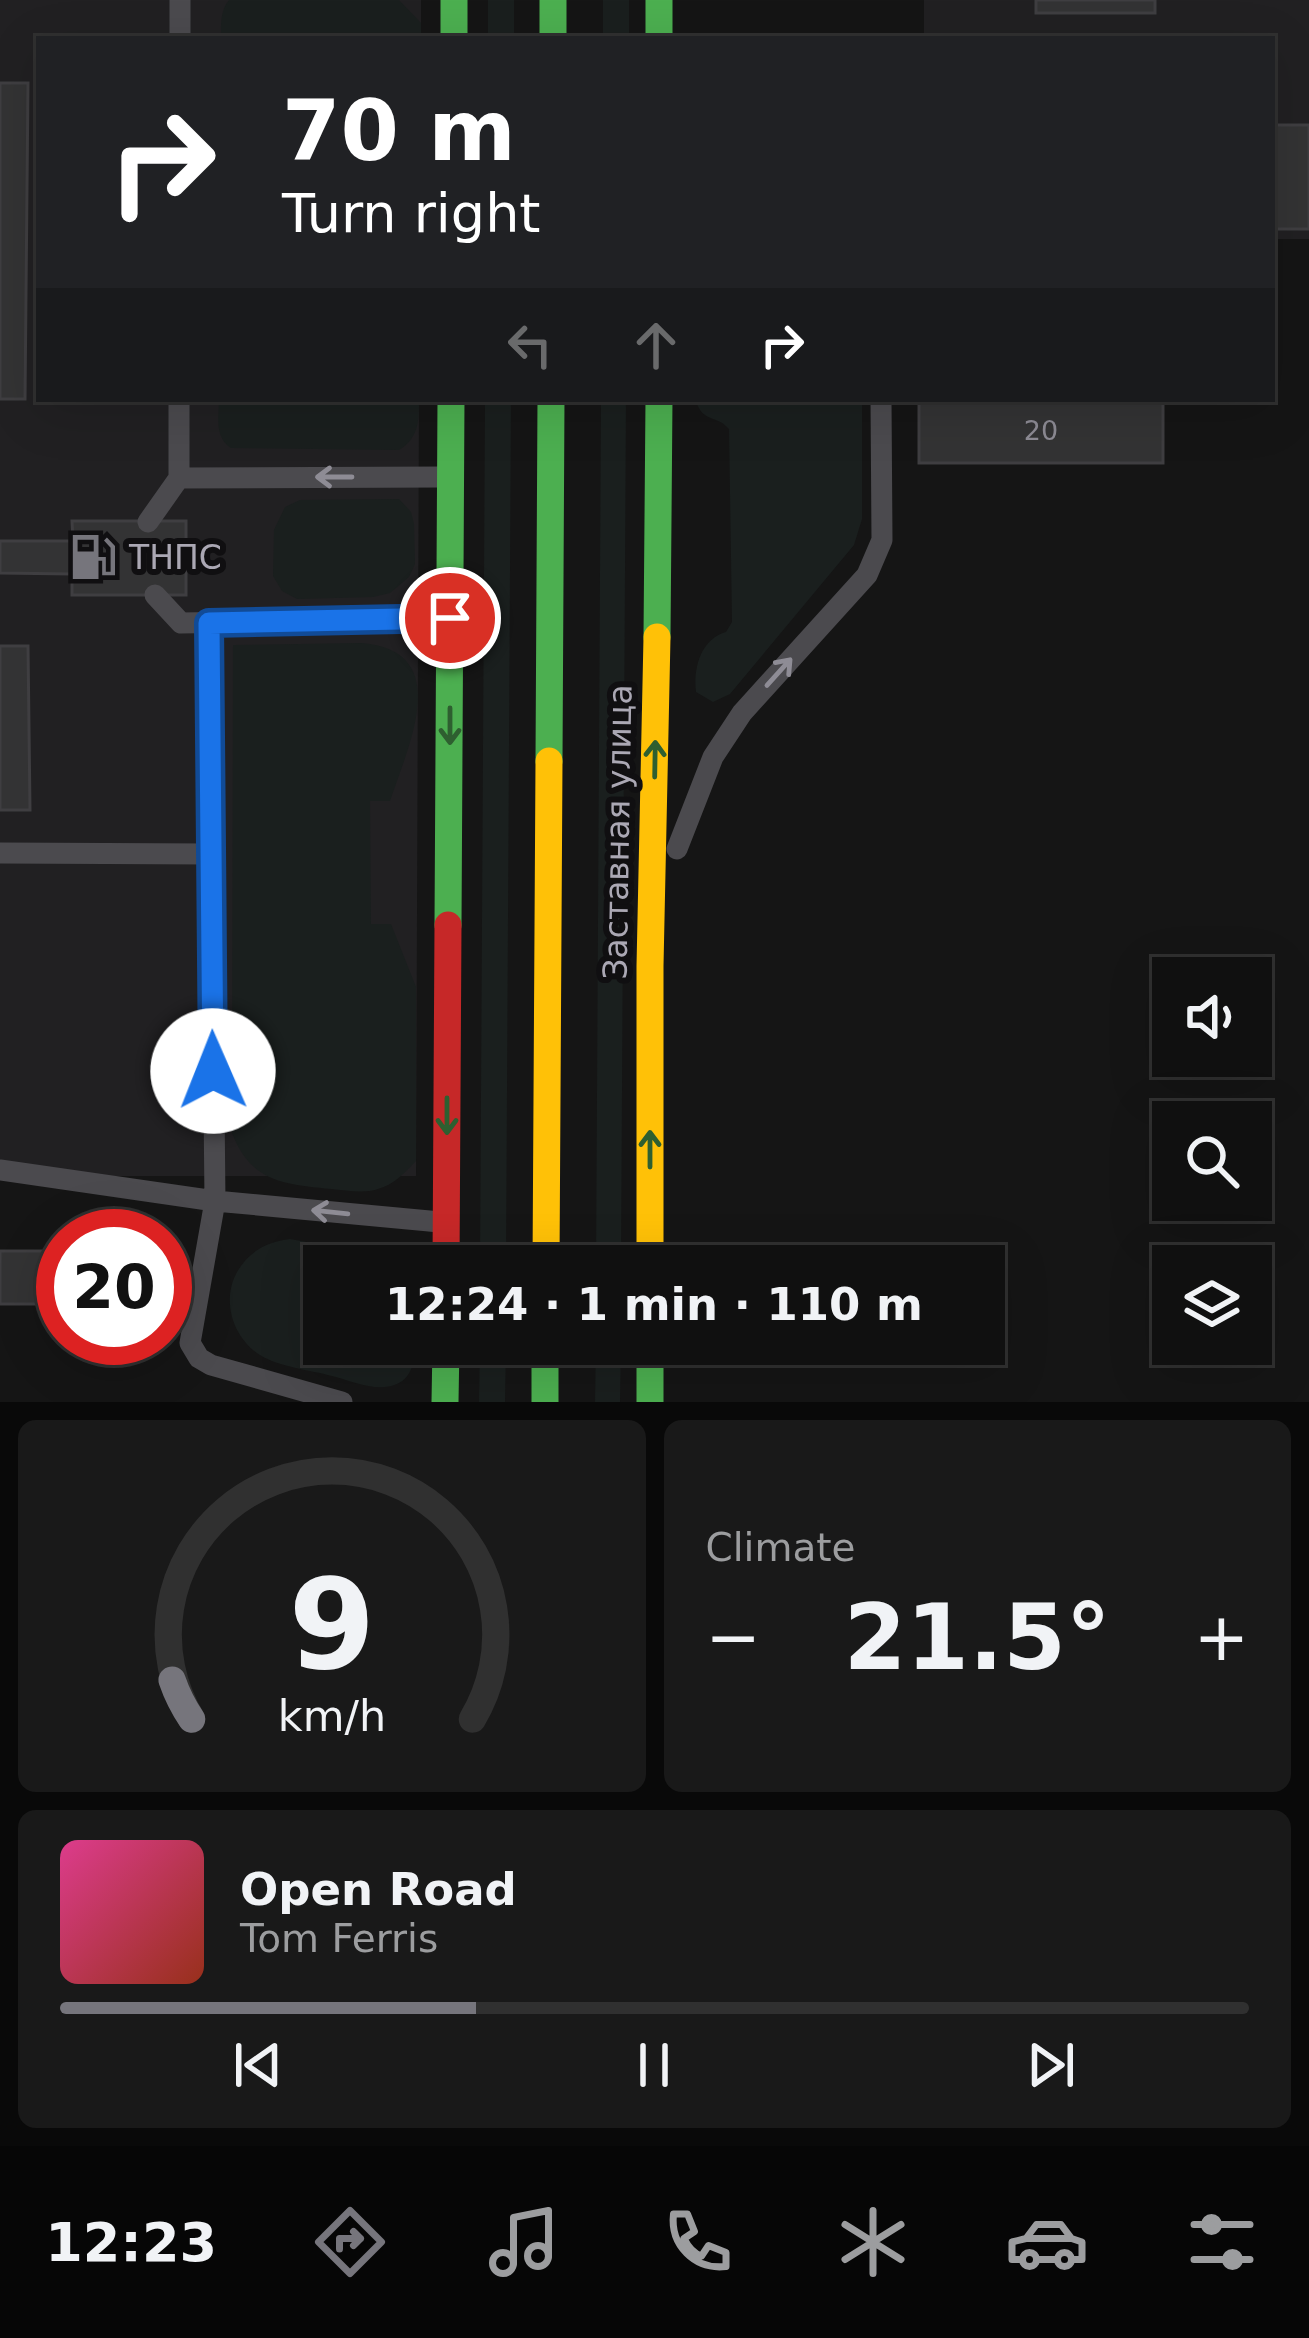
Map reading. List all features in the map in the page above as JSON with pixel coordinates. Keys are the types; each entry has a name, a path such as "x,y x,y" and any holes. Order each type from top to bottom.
{"main road":[{"path":"454,0 454,36"},
{"path":"553,0 553,36"},
{"path":"658,36 659,0"},
{"path":"446,1245 452,402"},
{"name":"Заставная улица","path":"546,1245 551,402"},
{"name":"Заставная улица","path":"650,1245 659,402"},
{"path":"446,1365 446,1402"},
{"path":"545,1365 545,1402"},
{"path":"650,1365 650,1402"}],"lane":[{"path":"180,0 180,36"},
{"path":"148,522 179,478 179,402"},
{"path":"650,967 679,837 713,758 742,713 867,575 882,540 881,402"},
{"path":"179,478 451,477"},
{"path":"155,595 181,623 450,618"},
{"path":"209,623 215,1201 190,1343 211,1366 342,1402"},
{"path":"0,853 210,854"},
{"path":"0,1170 215,1201 447,1223"}],"shaded area":[{"path":"0,0 421,0 421,36 36,36 36,402 419,402 416,1176 0,1176"},
{"path":"229,0 399,0 421,23 421,36 221,36"},
{"path":"488,0 514,0 514,36 488,36"},
{"path":"603,0 629,0 629,36 603,36"},
{"path":"924,0 1309,0 1309,239 1275,239 1275,36 924,36"},
{"path":"219,402 419,402 414,434 399,450 231,448 218,420"},
{"path":"485,402 511,402 506,1245 480,1245"},
{"path":"601,402 626,402 621,1245 596,1245"},
{"path":"697,402 862,402 862,519 854,545 730,694 713,702 696,692 696,673 705,648 732,622 729,429 702,412"},
{"path":"399,499 411,512 414,524 415,564 409,577 390,593 297,599 282,591 273,576 274,530 285,507 300,500"},
{"path":"362,643 391,650 408,663 418,704 390,801 370,801 371,924 391,924 416,987 416,1161 389,1184 360,1191 298,1185 271,1177 249,1162 232,1133 233,645"},
{"path":"290,1239 323,1245 303,1245 303,1365 412,1365 402,1381 373,1387 285,1365 251,1348 232,1318 232,1283 247,1258 274,1242"},
{"path":"480,1365 506,1365 505,1402 479,1402"},
{"path":"596,1365 621,1365 620,1402 595,1402"}],"building":[{"path":"1036,0 1155,0 1155,13 1036,13"},
{"path":"0,83 28,83 25,399 0,399"},
{"path":"1275,125 1309,125 1309,229 1275,229"},
{"path":"919,402 1163,402 1163,463 919,463"},
{"name":"ТНПС","path":"72,521 186,521 186,595 72,595 72,574 0,573 0,541 73,541"},
{"path":"0,646 28,646 30,810 0,810"},
{"path":"0,1251 36,1251 36,1304 0,1304"}],"traffic: fast":[{"path":"454,0 454,36"},
{"path":"553,0 553,36"},
{"path":"659,0 659,36"},
{"path":"448,925 451,402"},
{"path":"549,761 551,402"},
{"path":"657,637 659,402"},
{"path":"445,1402 446,1365"},
{"path":"545,1365 545,1402"},
{"path":"650,1365 650,1402"}],"traffic: slow":[{"path":"650,1245 657,637"},
{"path":"546,1245 549,761"}],"traffic: jam":[{"path":"446,1245 448,925"}],"place":[{"name":"ТНПС","path":"93,557"}],"route":[{"path":"213,1071 209,623 450,618"}]}
